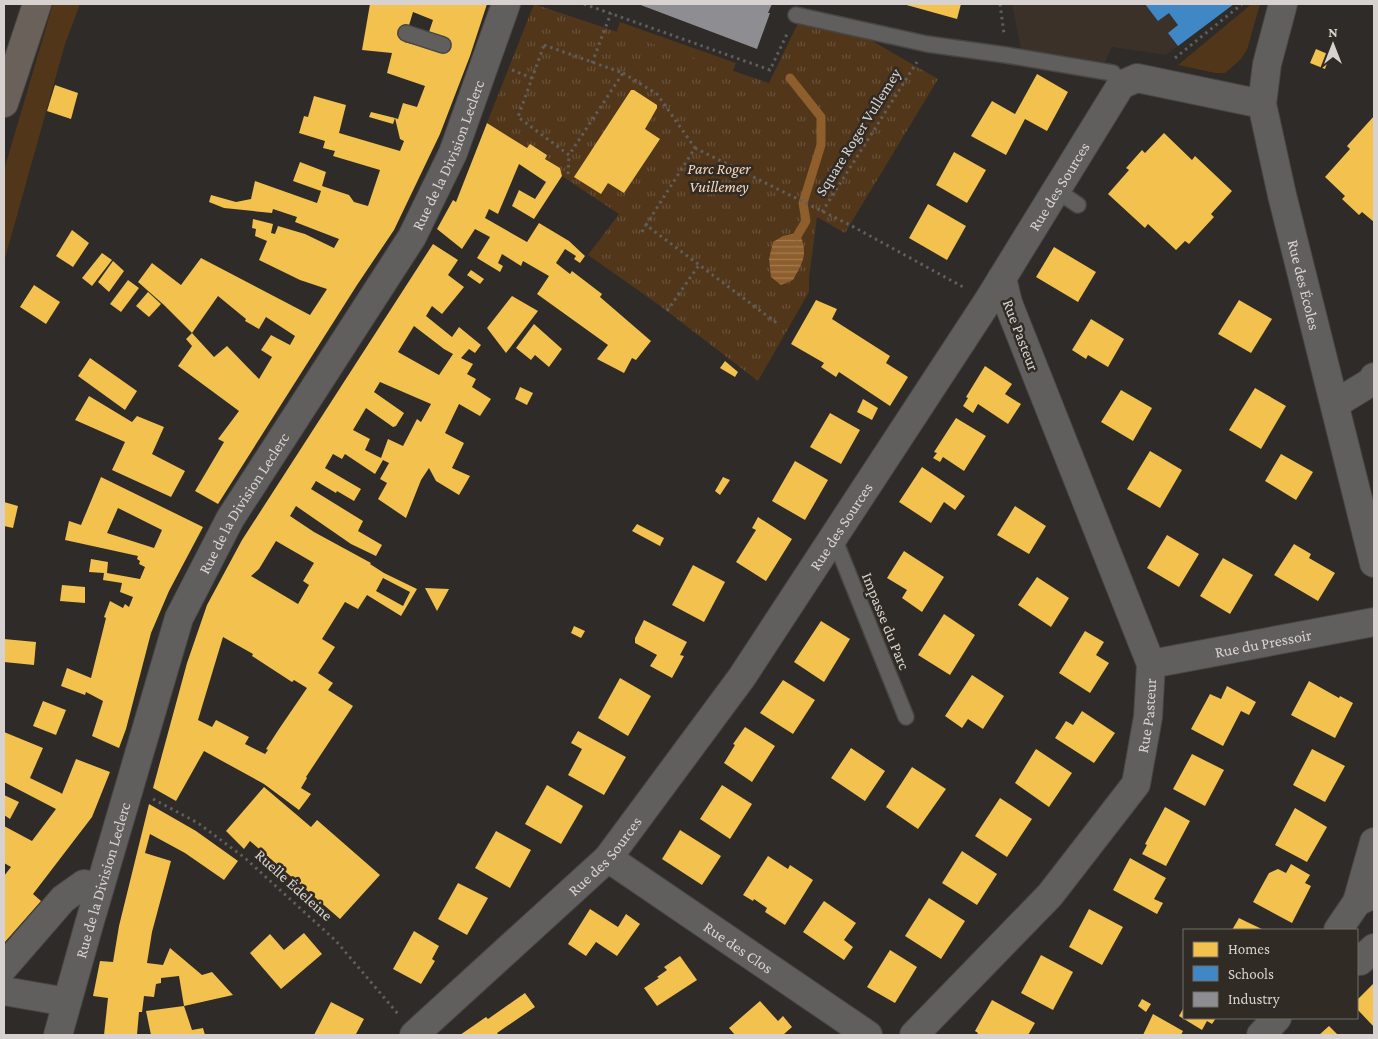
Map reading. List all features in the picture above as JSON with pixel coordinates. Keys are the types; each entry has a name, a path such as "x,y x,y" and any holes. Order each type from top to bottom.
{"main road":[{"path":"4,104 37,4"}],"street":[{"name":"Rue de la Division Leclerc","path":"58,1035 179,618 230,519 412,237 453,153 506,4"},
{"name":"Rue des Écoles","path":"1283,4 1268,64 1262,104 1282,195 1374,563"},
{"path":"1121,85 1137,78 1262,104"},
{"name":"Rue des Sources","path":"414,1034 608,858 742,677 995,290 1067,197 1121,85"},
{"name":"Rue Pasteur","path":"914,1035 1050,895 1136,784 1148,717 1151,664 1008,303 995,290"},
{"path":"1335,404 1370,382 1374,377"},
{"name":"Rue du Pressoir","path":"1151,664 1374,622"},
{"path":"1339,929 1366,898 1374,842"},
{"name":"Rue des Clos","path":"608,858 868,1035"},
{"path":"4,967 63,899 84,884 100,887"},
{"path":"4,991 67,1002"},
{"path":"1261,1035 1276,1019"}],"lane":[{"path":"796,14 927,44 1113,73 1121,85"},
{"path":"406,33 442,45"},
{"name":"Impasse du Parc","path":"834,538 906,717"}],"path":[{"path":"584,4 770,70 796,14"},
{"path":"1000,4 1006,55"},
{"path":"1160,83 1165,66 1242,4"},
{"path":"592,63 611,13"},
{"name":"Square Roger Vullemey","path":"569,155 518,117 544,45 622,73 657,94 695,148 822,212 995,290"},
{"name":"Square Roger Vullemey","path":"822,212 915,64"},
{"path":"568,174 569,155 622,73"},
{"path":"642,232 695,148"},
{"path":"646,225 778,324"},
{"path":"667,311 699,265"},
{"name":"Ruelle Édeleine","path":"131,786 198,823 245,858 336,941 414,1034"}],"shaded area":[{"path":"1012,4 1234,4 1166,55 1112,47 1105,62 1021,49"},
{"path":"793,234 801,237 804,249 803,259 793,280 781,285 771,277 769,259 773,242 783,236"}],"green space":[{"path":"53,4 80,4 65,44 4,262 4,170"},
{"name":"Parc Roger Vuillemey","path":"534,4 769,83 799,21 867,38 938,79 845,233 817,217 809,292 758,381 659,305 588,255 619,214 562,176 560,168 545,159 547,154 530,144 527,148 487,123"},
{"path":"1250,4 1260,4 1247,50 1240,60 1225,73 1215,73 1178,65 1248,7"},
{"path":"620,22 736,63 733,71 612,45"}],"building: Homes":[{"path":"370,4 487,4 470,56 440,134 394,230 218,504 195,491 224,442 218,439 239,411 178,366 192,346 186,339 192,333 138,282 152,263 181,285 201,258 310,315 327,289 300,280 259,260 267,241 255,236 256,229 252,228 253,219 273,224 271,233 275,234 278,226 305,234 334,248 339,239 295,222 297,217 273,209 272,213 224,208 209,202 211,195 236,202 251,199 255,181 317,203 321,191 293,181 300,162 326,172 322,186 349,195 354,202 368,206 380,170 333,156 335,151 323,148 325,141 299,133 304,116 308,117 314,96 346,105 339,133 400,151 404,141 400,139 395,118 398,119 403,103 417,107 425,86 387,73 392,53 362,50","holes":["413,12 433,20 429,32 445,38 441,50 421,44 420,46 404,42","218,296 246,319 245,321 259,329 266,317 295,336 290,345 271,335 261,350 272,357 259,379 227,346 214,357 192,333"]},
{"path":"903,4 961,4 957,19"},
{"path":"1316,49 1330,55 1325,69 1310,63"},
{"path":"1037,74 1068,92 1047,131 1025,119 1006,155 971,136 992,101 1015,114"},
{"path":"55,85 78,93 71,119 47,111"},
{"path":"631,90 657,105 645,129 660,139 624,193 608,183 601,194 574,177"},
{"path":"371,112 395,118 393,124 369,117"},
{"path":"1374,116 1374,222 1362,212 1359,215 1342,199 1345,196 1325,177 1350,149 1347,146"},
{"path":"487,123 527,148 530,144 547,155 545,159 560,168 562,176 534,219 512,206 519,190 535,199 546,182 519,164 498,214 489,209 485,218 527,242 539,223 569,241 585,256 580,263 574,259 576,256 565,249 556,263 570,274 572,271 602,294 600,297 651,341 636,360 632,358 624,373 597,359 608,345 537,294 549,276 523,261 521,266 502,254 498,263 503,266 500,272 477,258 490,237 475,229 462,249 437,229 453,200 456,202"},
{"path":"1164,133 1192,160 1195,156 1232,191 1211,214 1214,217 1189,244 1185,241 1176,250 1148,224 1145,228 1108,194 1129,170 1126,168 1142,150 1145,153"},
{"path":"954,152 986,170 967,203 936,185"},
{"path":"928,204 966,226 947,260 909,238"},
{"path":"72,230 89,243 73,267 56,256"},
{"path":"433,244 458,260 448,275 464,287 442,314 432,306 426,316 452,337 459,327 481,345 475,353 469,349 461,358 473,364 467,374 476,379 472,387 491,399 480,416 459,404 445,433 464,443 452,468 470,476 459,495 436,481 429,468 421,480 406,518 378,499 387,483 380,479 389,463 383,460 375,474 345,454 342,459 333,454 325,468 361,489 354,501 316,481 311,489 363,521 358,531 382,545 376,556 351,544 296,506 290,516 314,532 371,563 384,573 417,589 401,616 367,595 358,609 345,602 322,639 335,647 318,673 333,683 328,690 353,706 306,777 301,788 311,794 299,810 264,784 204,751 176,801 153,788 187,663 207,605 242,540","holes":["414,326 453,354 439,375 398,352","380,382 431,404 421,422 417,419 403,446 388,439 381,458 365,450 370,439 353,430 366,408 393,427 396,426 404,413 374,392","276,541 314,563 303,581 309,585 298,604 251,576 259,569","383,578 410,592 403,606 376,591","223,637 253,654 252,656 292,682 294,680 307,688 266,749 268,750 265,754 245,744 249,737 216,720 212,727 198,720"]},
{"path":"1054,247 1096,272 1078,302 1036,277"},
{"path":"102,253 112,260 92,286 82,278"},
{"path":"113,261 124,271 109,292 98,282"},
{"path":"471,270 484,279 480,284 467,275"},
{"path":"128,280 139,288 121,312 110,304"},
{"path":"34,285 60,302 46,324 20,307"},
{"path":"148,292 161,304 149,317 136,306"},
{"path":"512,296 538,311 506,353 487,328"},
{"path":"816,300 837,309 832,319 890,356 886,363 908,377 890,406 839,372 836,377 821,367 824,363 791,344"},
{"path":"1239,300 1272,319 1251,353 1218,334"},
{"path":"1091,319 1124,339 1108,367 1088,355 1086,359 1072,350"},
{"path":"534,324 562,349 549,367 535,355 531,360 516,348"},
{"path":"90,358 137,391 125,410 78,376"},
{"path":"725,361 738,372 735,377 720,368"},
{"path":"985,366 1012,384 1005,394 1021,404 1008,424 978,404 973,413 963,406 968,398 966,397"},
{"path":"520,387 533,393 527,405 515,399"},
{"path":"1255,388 1286,406 1261,449 1229,430"},
{"path":"1121,390 1152,408 1133,441 1101,422"},
{"path":"89,396 132,422 137,416 164,427 152,454 185,471 171,497 112,470 125,442 75,420"},
{"path":"863,399 878,408 872,420 857,412"},
{"path":"830,413 860,430 841,464 810,447"},
{"path":"956,418 986,436 964,471 943,457 940,462 933,458 937,453 934,452"},
{"path":"1150,451 1182,470 1160,508 1127,489"},
{"path":"1281,454 1313,472 1296,500 1265,481"},
{"path":"795,461 828,480 805,520 772,501"},
{"path":"922,467 965,496 955,510 944,502 931,523 899,502"},
{"path":"101,477 203,527 169,591 151,633 126,729 119,748 92,736 103,701 86,692 85,695 61,686 67,668 91,678 106,618 104,617 110,601 123,608 125,604 129,607 133,597 120,592 122,583 103,580 104,573 89,572 91,559 108,562 107,573 140,579 145,567 139,564 138,556 65,540 69,521 81,525","holes":["118,508 162,530 154,548 107,533"]},
{"path":"723,477 730,480 720,495 715,491"},
{"path":"4,502 18,506 13,528 4,526"},
{"path":"1015,506 1046,526 1029,554 997,535"},
{"path":"758,517 792,539 766,581 736,562 756,530 752,528"},
{"path":"637,524 664,538 660,546 632,531"},
{"path":"1167,535 1199,554 1179,587 1147,568"},
{"path":"1294,544 1311,554 1309,558 1335,573 1318,601 1274,575"},
{"path":"904,551 944,577 922,612 902,598 907,590 887,578"},
{"path":"1223,558 1253,575 1230,614 1200,596"},
{"path":"693,565 725,582 704,622 672,605"},
{"path":"1037,577 1069,598 1051,627 1018,605"},
{"path":"62,585 85,587 85,603 60,601"},
{"path":"425,588 449,589 437,611"},
{"path":"944,614 975,635 950,675 918,655"},
{"path":"644,620 687,642 680,655 684,656 672,678 650,666 657,655 635,643 635,638"},
{"path":"821,621 850,639 824,682 794,662"},
{"path":"574,626 585,631 581,638 571,633"},
{"path":"1085,631 1104,642 1096,655 1109,663 1090,693 1059,673"},
{"path":"4,639 36,642 34,665 4,662"},
{"path":"972,675 1004,696 983,729 968,719 962,728 945,716"},
{"path":"620,678 651,696 628,736 598,718"},
{"path":"783,680 815,700 793,734 760,713"},
{"path":"1309,681 1339,698 1340,696 1353,703 1335,738 1291,715"},
{"path":"1227,686 1256,702 1249,715 1241,711 1223,746 1191,729 1210,694 1221,699"},
{"path":"43,701 66,710 56,735 33,726"},
{"path":"1082,711 1115,733 1094,763 1055,738 1066,721 1073,725"},
{"path":"745,727 775,746 752,782 724,763 735,745 733,744"},
{"path":"578,731 626,757 604,795 568,775 582,749 571,743"},
{"path":"4,732 43,748 30,778 62,794 76,759 110,772 92,817 33,894 41,901 4,943 4,876 11,867 4,863 4,826 32,841 56,809 4,782"},
{"path":"851,748 885,771 865,801 831,778"},
{"path":"1036,749 1072,773 1049,807 1015,783"},
{"path":"1312,749 1345,766 1325,802 1293,785"},
{"path":"1192,754 1224,770 1205,806 1173,789"},
{"path":"912,767 946,789 918,829 886,807"},
{"path":"547,785 583,806 561,844 525,824"},
{"path":"722,785 752,804 730,839 700,819"},
{"path":"264,787 311,827 317,820 380,875 340,919 250,841 244,849 226,831"},
{"path":"4,795 19,802 10,819 4,815"},
{"path":"1000,798 1032,819 1007,857 975,836"},
{"path":"149,804 196,831 238,861 224,880 185,853 150,834 145,853 171,861 152,932 147,963 163,965 170,948 202,975 212,972 233,995 184,1006 179,976 161,978 161,983 156,984 154,997 144,996 142,1012 139,1012 137,1035 104,1035 108,998 93,996 100,961 113,962 119,926"},
{"path":"1165,807 1190,821 1166,866 1142,854 1147,845 1145,844"},
{"path":"1295,808 1327,827 1307,862 1275,845"},
{"path":"680,830 721,856 702,885 662,859"},
{"path":"496,831 531,850 510,888 475,868"},
{"path":"962,851 997,874 977,905 942,883"},
{"path":"768,856 788,869 790,865 813,880 785,925 765,912 767,908 754,899 753,901 743,895"},
{"path":"1130,858 1166,878 1154,899 1163,903 1157,914 1113,890"},
{"path":"1291,864 1310,875 1305,883 1311,886 1292,923 1253,902 1269,873 1278,869 1286,873"},
{"path":"458,883 488,898 467,935 438,919"},
{"path":"929,898 965,921 941,959 905,936"},
{"path":"824,901 856,923 844,940 853,947 844,960 803,932"},
{"path":"590,909 618,927 626,914 640,924 617,956 596,942 586,956 568,944"},
{"path":"1089,909 1123,927 1102,965 1069,947"},
{"path":"1239,918 1262,929 1233,929"},
{"path":"414,931 439,946 432,959 435,961 421,984 393,969"},
{"path":"304,933 322,954 281,989 250,953 270,934 284,950"},
{"path":"890,950 917,967 895,1003 867,987"},
{"path":"1041,955 1073,972 1053,1010 1021,993"},
{"path":"680,956 697,980 657,1006 644,988 659,978 657,977 667,970 664,967"},
{"path":"1374,983 1374,1027 1358,1010 1358,999"},
{"path":"525,993 535,1007 497,1033 499,1035 460,1035 486,1017 488,1019"},
{"path":"1142,999 1151,1004 1146,1012 1138,1006"},
{"path":"992,1000 1035,1023 1028,1035 977,1035 978,1033 975,1031"},
{"path":"760,1001 778,1021 783,1016 792,1027 783,1035 735,1035 729,1028"},
{"path":"331,1002 364,1019 356,1034 314,1035"},
{"path":"184,1006 192,1030 203,1028 205,1035 151,1035 146,1011"},
{"path":"1183,1009 1183,1018 1179,1016"},
{"path":"1153,1014 1183,1031 1181,1035 1143,1035"},
{"path":"1184,1019 1215,1019 1212,1024 1207,1021 1202,1030"},
{"path":"1329,1026 1338,1035 1319,1035"}],"building: Schools":[{"path":"1145,4 1234,4 1178,46 1168,33 1178,25 1169,13 1158,21"}],"building: Industry":[{"path":"638,4 772,4 757,49"}],"waterway":[{"path":"790,78 821,117 821,145 803,203 806,221 797,236"}]}
